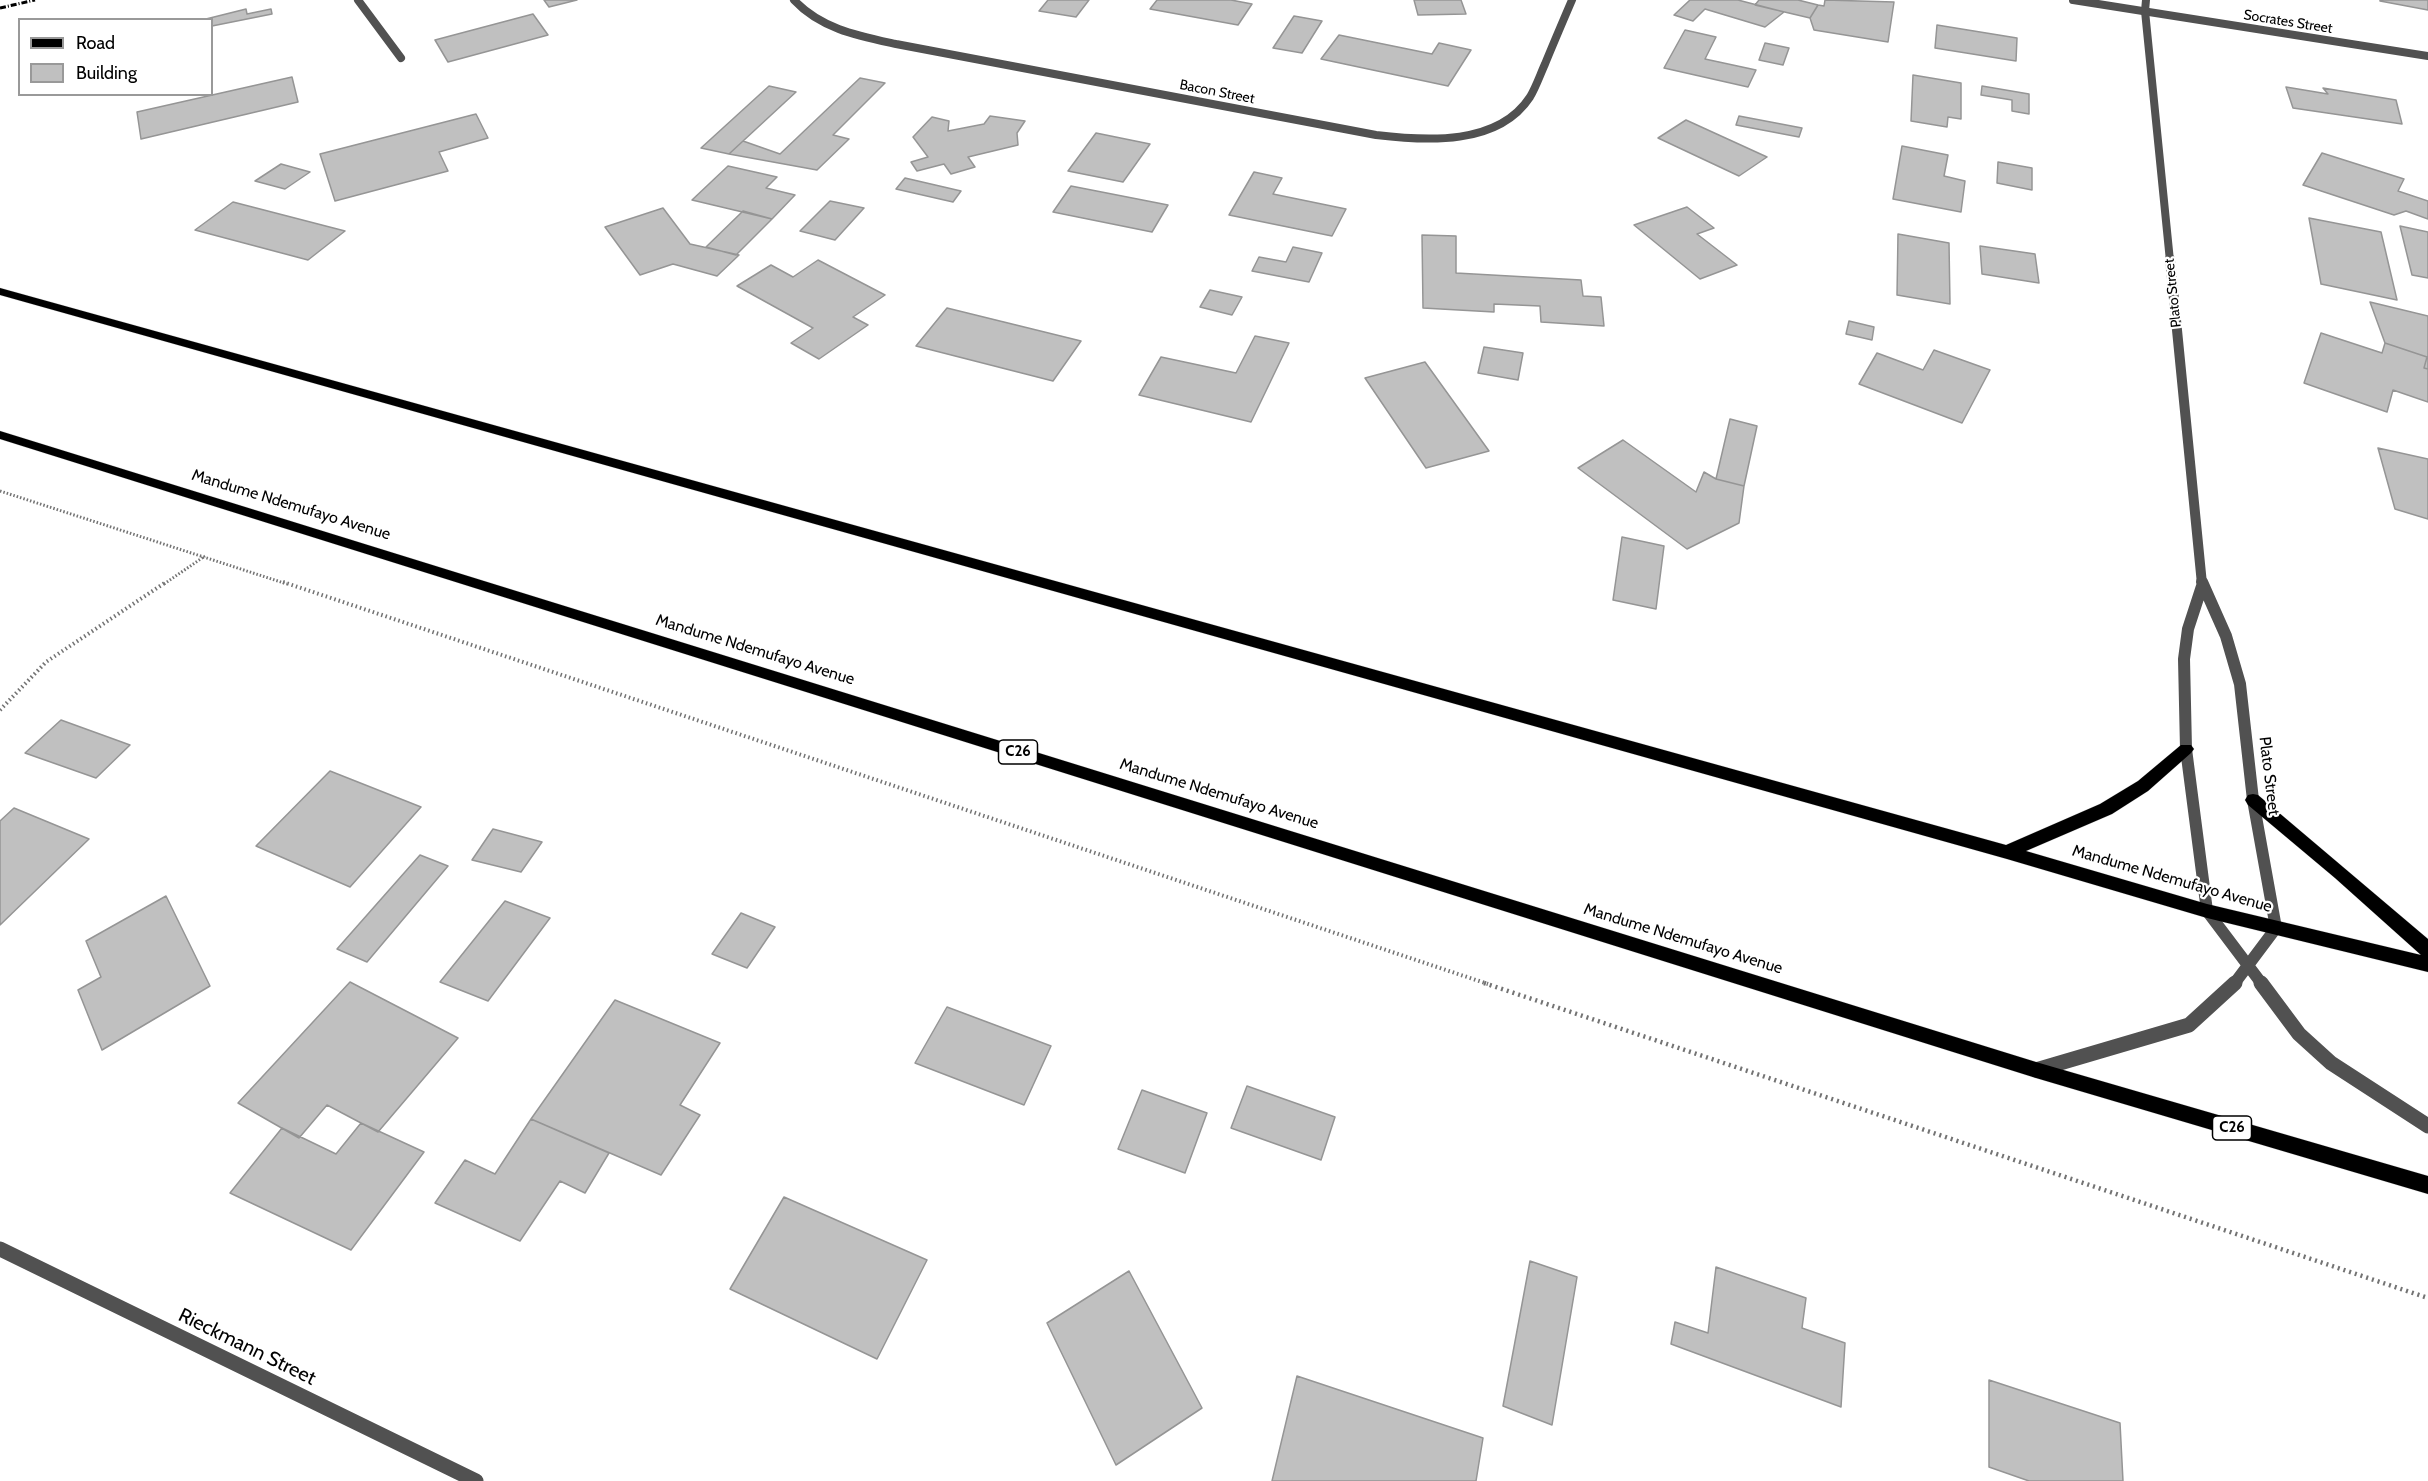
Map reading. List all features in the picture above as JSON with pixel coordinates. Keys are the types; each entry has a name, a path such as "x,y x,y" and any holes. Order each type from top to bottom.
{"main road":[{"name":"Mandume Ndemufayo Avenue","path":"0,291 2007,852 2207,911 2428,964"},
{"name":"Mandume Ndemufayo Avenue","path":"0,435 2036,1070 2428,1185"},
{"path":"2007,852 2106,809 2144,786 2186,749"},
{"path":"2253,801 2341,873 2428,950"}],"street":[{"path":"358,0 401,58"},
{"name":"Bacon Street","path":"794,0 821,21 849,33 896,44 1376,135 1434,140 1488,129 1512,116 1528,101 1572,0"},
{"name":"Socrates Street","path":"2073,0 2428,56"},
{"name":"Plato Street","path":"2146,0 2145,11 2202,586 2226,636 2240,684 2253,801 2276,928"},
{"name":"Plato Street","path":"2202,586 2188,629 2184,659 2186,749 2207,911 2282,1015 2312,1047 2331,1063 2428,1126"},
{"path":"2036,1070 2189,1025 2207,1011 2250,969 2276,928"},
{"name":"Rieckmann Street","path":"0,1249 476,1481"}],"path":[{"path":"0,491 205,556 2428,1298"},
{"path":"0,710 46,662 205,556"}],"building":[{"path":"544,0 577,0 549,7"},
{"path":"1048,0 1089,0 1076,17 1039,11"},
{"path":"1157,0 1231,0 1252,4 1238,25 1150,9"},
{"path":"1414,0 1461,0 1466,14 1418,15"},
{"path":"1690,0 1738,0 1784,12 1765,27 1705,9 1693,21 1674,15"},
{"path":"1759,0 1798,0 1818,5 1810,18 1755,5"},
{"path":"1825,0 1894,2 1888,42 1814,30 1810,18 1818,5 1824,6"},
{"path":"2428,0 2428,10 2380,1"},
{"path":"246,9 247,14 271,9 272,14 213,26 213,18 210,18"},
{"path":"533,14 548,35 448,62 435,40"},
{"path":"1294,16 1322,21 1302,53 1273,48"},
{"path":"1937,25 2017,38 2016,61 1935,48"},
{"path":"1685,30 1716,37 1705,59 1756,70 1748,87 1664,68"},
{"path":"1339,35 1432,54 1439,43 1471,50 1448,86 1321,59"},
{"path":"1765,43 1789,48 1783,65 1759,60"},
{"path":"1913,75 1961,83 1961,119 1948,117 1947,127 1911,121"},
{"path":"292,77 298,102 141,139 137,112"},
{"path":"860,78 885,83 833,135 849,139 817,170 729,154 743,141 780,154"},
{"path":"769,86 796,92 729,154 701,148"},
{"path":"1982,86 2029,94 2029,114 2012,111 2012,100 1981,95"},
{"path":"2286,87 2328,94 2323,88 2396,100 2402,124 2293,108"},
{"path":"476,114 488,138 439,152 448,171 335,201 320,154"},
{"path":"990,116 1025,121 1017,133 1018,145 968,157 975,167 951,174 944,164 917,171 911,162 928,157 913,137 932,117 949,121 948,131 984,124"},
{"path":"1739,116 1802,128 1799,137 1736,125"},
{"path":"1686,120 1767,157 1739,176 1658,138"},
{"path":"1096,133 1150,144 1123,182 1068,171"},
{"path":"1902,146 1948,155 1944,176 1965,181 1961,212 1893,199"},
{"path":"2322,153 2404,179 2398,191 2428,201 2428,219 2406,211 2394,215 2303,185"},
{"path":"1998,162 2032,168 2032,190 1997,183"},
{"path":"281,164 310,172 285,189 255,181"},
{"path":"728,166 777,177 766,188 795,195 772,219 692,200"},
{"path":"1254,172 1282,178 1273,194 1346,209 1332,236 1229,215"},
{"path":"905,178 961,191 953,202 896,189"},
{"path":"1071,186 1168,205 1152,232 1053,212"},
{"path":"830,201 864,208 835,240 800,231"},
{"path":"233,202 345,231 308,260 195,230"},
{"path":"1687,207 1714,228 1697,234 1737,265 1700,279 1634,225"},
{"path":"663,208 690,244 739,255 717,276 673,264 640,275 605,227"},
{"path":"743,211 772,219 736,255 706,247"},
{"path":"2309,218 2381,232 2397,300 2321,284"},
{"path":"2400,226 2428,232 2428,278 2412,275"},
{"path":"1898,234 1949,243 1950,304 1897,295"},
{"path":"1422,235 1456,236 1456,273 1581,280 1583,296 1601,297 1604,326 1541,322 1540,306 1494,304 1494,312 1423,308"},
{"path":"1980,246 2035,254 2039,283 1982,274"},
{"path":"1293,247 1322,253 1309,282 1252,271 1259,257 1286,262"},
{"path":"818,260 885,295 853,317 868,325 819,359 791,343 813,328 737,286 771,265 793,277"},
{"path":"1210,290 1242,297 1232,315 1200,307"},
{"path":"2370,302 2428,316 2428,369 2424,368 2427,357 2385,343"},
{"path":"947,308 1081,341 1053,381 916,346"},
{"path":"1849,321 1874,327 1872,340 1846,334"},
{"path":"2321,333 2382,353 2385,343 2427,357 2424,368 2428,369 2428,402 2393,390 2387,412 2304,383"},
{"path":"1255,336 1289,343 1251,422 1139,395 1161,357 1236,373"},
{"path":"1484,347 1523,353 1518,380 1478,373"},
{"path":"1934,350 1990,370 1962,423 1859,384 1877,353 1923,370"},
{"path":"1425,362 1489,451 1426,468 1365,378"},
{"path":"1730,419 1757,426 1744,486 1716,479"},
{"path":"1623,440 1696,492 1704,472 1716,479 1744,486 1739,523 1687,549 1578,468"},
{"path":"2378,448 2428,459 2428,519 2395,509"},
{"path":"1622,537 1664,546 1656,609 1613,600"},
{"path":"61,720 130,745 96,778 25,753"},
{"path":"330,771 421,807 350,887 256,846"},
{"path":"14,808 89,839 0,925 0,821"},
{"path":"493,829 542,842 521,872 472,860"},
{"path":"420,855 448,866 367,962 337,949"},
{"path":"166,896 210,986 102,1050 78,990 101,977 86,941"},
{"path":"505,901 550,918 488,1001 440,982"},
{"path":"741,913 775,927 747,968 712,954"},
{"path":"350,982 458,1038 378,1132 327,1105 299,1138 238,1103"},
{"path":"615,1000 720,1043 680,1105 700,1115 661,1175 531,1119"},
{"path":"947,1007 1051,1046 1024,1105 915,1063"},
{"path":"1247,1086 1335,1117 1321,1160 1231,1128"},
{"path":"1142,1090 1207,1113 1185,1173 1118,1149"},
{"path":"531,1119 609,1153 585,1193 560,1181 520,1241 435,1203 465,1160 495,1174"},
{"path":"361,1123 424,1152 351,1250 230,1193 282,1128 336,1154"},
{"path":"784,1197 927,1260 877,1359 730,1289"},
{"path":"1530,1261 1577,1277 1552,1425 1503,1406"},
{"path":"1716,1267 1806,1298 1802,1328 1845,1343 1841,1407 1671,1344 1675,1322 1708,1333"},
{"path":"1129,1271 1202,1408 1116,1465 1047,1323"},
{"path":"1297,1376 1483,1438 1476,1481 1272,1481"},
{"path":"1989,1380 2120,1423 2123,1481 2029,1481 1989,1467"}],"railway":[{"path":"0,8 35,0"}]}
